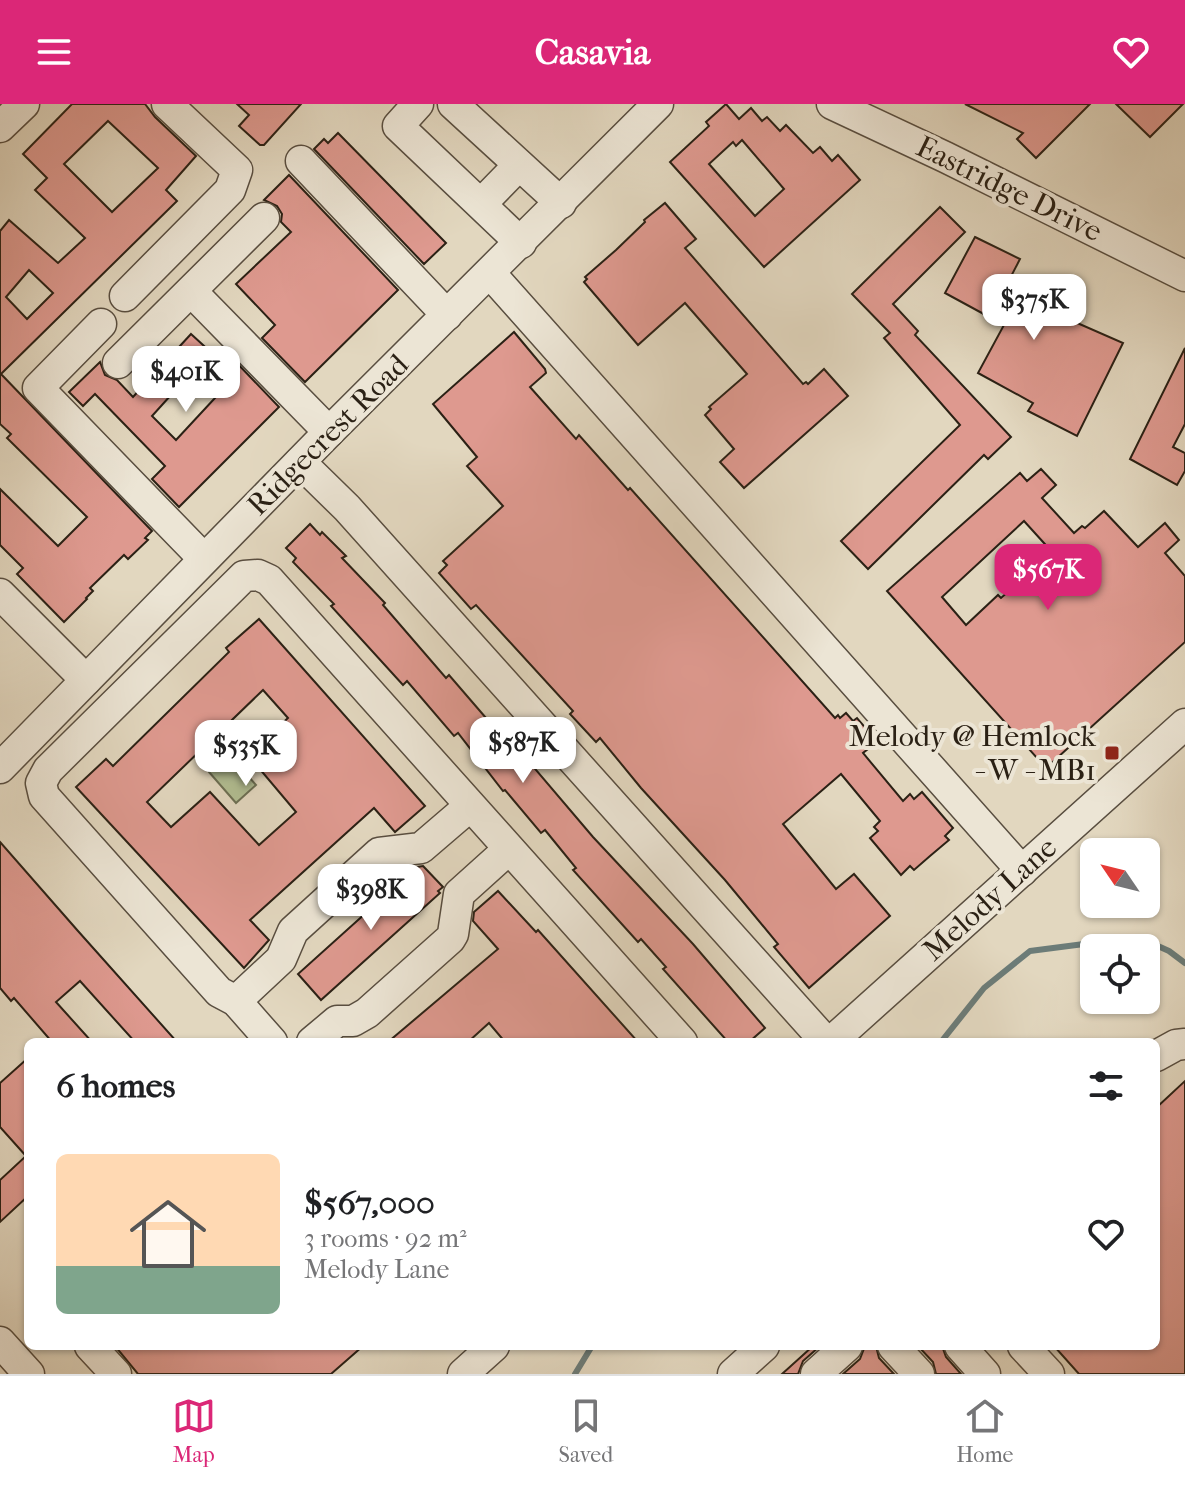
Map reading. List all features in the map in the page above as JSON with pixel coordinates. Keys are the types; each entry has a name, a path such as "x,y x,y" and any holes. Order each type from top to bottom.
{"street":[{"path":"0,127 24,104"},
{"path":"125,296 230,190 237,170 167,104"},
{"path":"418,104 398,126 521,243"},
{"path":"453,104 561,203"},
{"name":"Ridgecrest Road","path":"0,768 329,432 658,104"},
{"name":"Eastridge Drive","path":"832,104 1185,276"},
{"path":"301,161 447,315"},
{"path":"481,204 519,165"},
{"path":"118,363 264,218"},
{"path":"490,273 1022,871"},
{"path":"191,291 329,432"},
{"path":"101,324 38,388 204,559"},
{"path":"300,462 347,508 825,1038"},
{"path":"268,1038 236,1001 219,992 44,796 41,783 48,770 244,576 258,575 269,580 678,1038"},
{"path":"0,594 86,680"},
{"name":"Melody Lane","path":"834,1038 1185,724"},
{"path":"236,1001 281,959 293,931 379,853 421,848 470,806"},
{"path":"317,1038 337,1021 353,1021 367,1013 450,939 459,894 509,849"},
{"path":"1160,1054 1185,1044"},
{"path":"0,1342 29,1374"},
{"path":"94,1350 116,1374"},
{"path":"733,1374 760,1350"},
{"path":"816,1374 843,1350"},
{"path":"897,1350 919,1374"},
{"path":"964,1350 985,1374"},
{"path":"1027,1350 1049,1374"}],"green space":[{"path":"229,754 256,785 236,803 209,772"}],"building":[{"path":"72,104 145,104 196,156 166,190 177,201 1,374 152,531 145,538 148,540 128,559 124,555 90,588 93,591 87,599 64,622 17,574 23,568 0,545 0,489 58,546 87,517 7,438 11,434 0,424 0,231 9,220 58,263 85,238 35,190 47,178 23,154","holes":["108,121 158,168 112,212 64,164","29,270 53,293 27,319 6,297"]},
{"path":"237,104 301,104 264,145 260,145 239,126 249,115"},
{"path":"726,104 739,119 751,108 762,121 767,117 780,131 786,125 813,153 820,147 832,161 838,155 860,180 764,267 670,162 709,126 706,122","holes":["742,140 784,189 755,216 709,164 733,142 736,146"]},
{"path":"965,104 1090,104 1036,158 1017,139 1023,133"},
{"path":"1116,104 1183,104 1150,137"},
{"path":"338,133 446,243 424,264 314,149 324,139 328,143"},
{"path":"289,175 398,290 305,382 262,338 275,325 236,284 291,232 281,222 282,214 277,206 264,200"},
{"path":"665,203 696,239 685,248 803,384 808,384 824,369 848,396 744,488 720,462 734,449 705,415 711,409 709,407 747,374 685,303 638,345 584,282 585,277"},
{"path":"940,207 965,232 893,304 918,331 915,335 1011,437 988,459 984,455 868,569 841,541 960,425 884,338 890,333 852,294"},
{"path":"975,237 1020,259 1005,288 1034,302 1035,299 1061,312 1059,315 1123,343 1077,436 1028,411 1033,403 978,373 1004,325 945,293"},
{"path":"514,332 545,369 546,373 530,387 576,439 579,435 628,490 630,488 835,718 846,713 853,721 857,718 869,732 865,735 873,745 863,753 903,801 910,794 914,799 922,792 953,828 945,836 949,840 914,870 910,866 901,875 870,838 878,831 874,827 880,821 841,774 783,824 836,889 854,874 890,916 809,988 774,947 778,944 725,880 600,738 596,742 570,714 573,711 476,605 471,609 439,573 447,565 443,561 503,506 467,466 477,457 433,404"},
{"path":"191,334 226,366 233,359 279,407 179,507 152,479 165,466 95,394 83,406 69,392 100,362 105,375 117,380 133,397","holes":["190,374 215,398 176,440 152,416"]},
{"path":"1185,348 1185,424 1173,447 1185,453 1185,471 1177,485 1130,459"},
{"path":"1041,469 1056,485 1042,498 1074,533 1082,526 1085,528 1104,511 1138,547 1165,523 1179,540 1165,553 1185,576 1185,642 1046,768 887,591 1020,473 1027,481","holes":["1024,521 1053,553 1001,598 998,595 966,625 942,597"]},
{"path":"310,524 346,556 342,558 385,603 383,605 446,678 449,675 486,718 506,739 508,737 593,837 693,944 765,1028 754,1038 724,1038 663,969 666,967 641,939 638,942 573,870 576,868 545,830 541,833 503,791 458,733 454,736 407,681 403,685 331,606 334,604 293,562 296,558 286,548"},
{"path":"259,619 425,806 395,832 374,808 250,920 269,940 244,968 76,787 106,759 113,766 229,652 226,648","holes":["263,690 288,718 248,755 296,812 259,845 210,792 171,827 147,802"]},
{"path":"0,842 173,1038 131,1038 80,981 56,1002 88,1038 49,1038 14,998 11,1001 0,988"},
{"path":"423,866 443,887 438,891 440,893 321,1000 298,974 417,867"},
{"path":"498,891 536,932 538,930 634,1038 502,1038 489,1023 472,1038 393,1038 498,949 473,921 474,912"},
{"path":"24,1062 24,1154 0,1127 0,1083"},
{"path":"1185,1081 1185,1374 1079,1374 1058,1350 1160,1350 1160,1104"},
{"path":"24,1158 24,1200 0,1222 0,1180"},
{"path":"118,1350 358,1350 331,1374 138,1374"},
{"path":"809,1350 815,1350 803,1361 798,1374 782,1374"},
{"path":"863,1350 877,1350 879,1358 894,1374 843,1374 860,1359"},
{"path":"922,1350 943,1350 961,1374 936,1374 933,1362"}],"waterway":[{"path":"944,1038 984,988 1030,951 1138,937 1169,951 1185,963"},
{"path":"575,1374 590,1350"}],"place":[{"name":"Melody @ Hemlock - W - MB1","path":"1112,753"}]}
